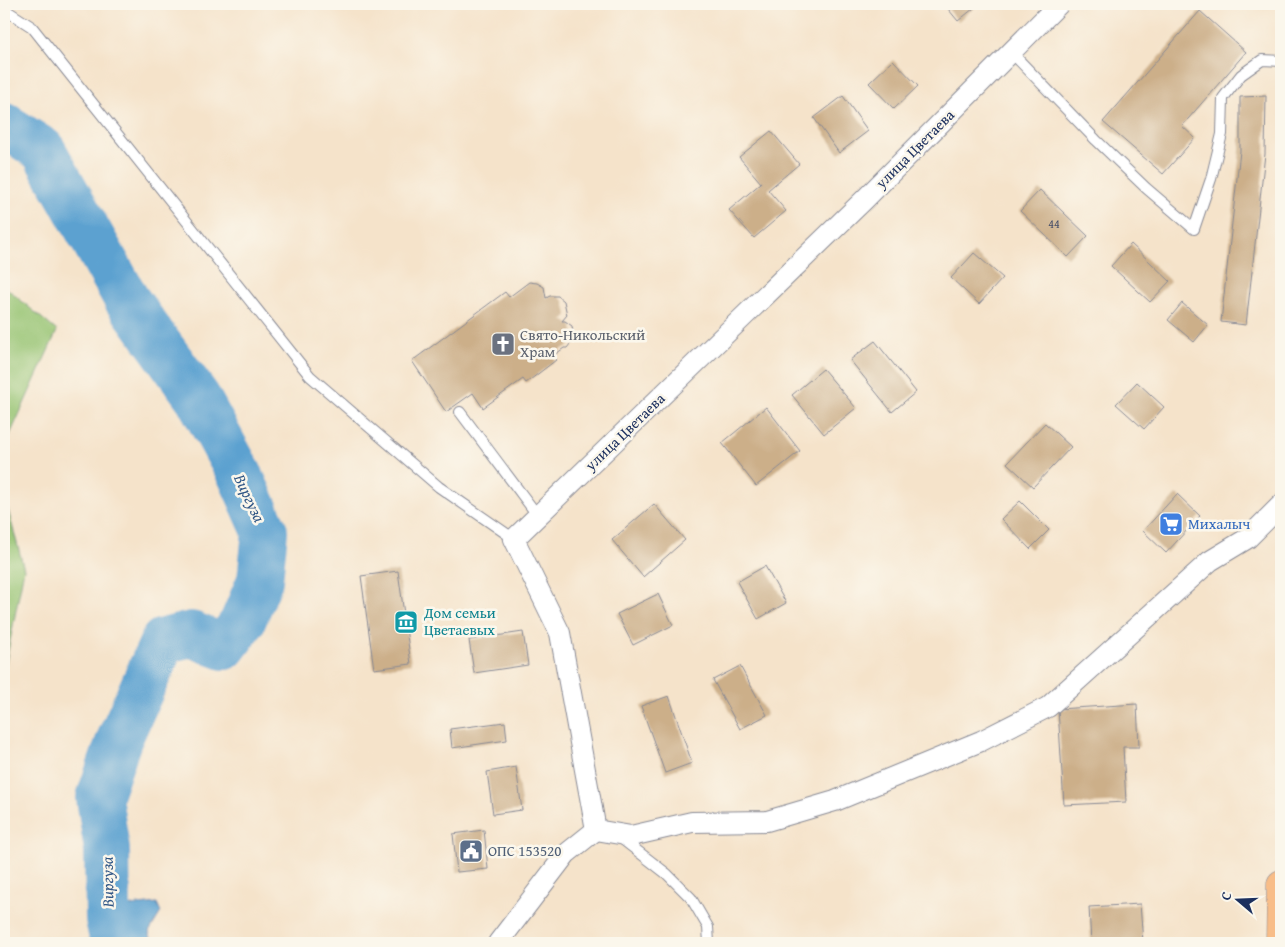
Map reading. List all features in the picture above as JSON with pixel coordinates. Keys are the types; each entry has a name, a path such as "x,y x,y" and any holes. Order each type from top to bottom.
{"main road":[{"path":"1280,943 1281,884"}],"street":[{"name":"улица Цветаева","path":"514,539 857,207 1059,4"},
{"path":"498,943 566,854 605,832 631,836 692,822 768,821 835,801 981,741 1048,707 1210,561 1248,538 1281,505"},
{"path":"514,539 560,633 605,832"}],"lane":[{"path":"4,9 32,27 310,376 439,486 514,539"},
{"path":"1011,52 1096,140 1146,188 1194,229 1212,179 1222,134 1223,98 1241,75 1262,60 1281,61"},
{"path":"460,412 538,516"},
{"path":"605,832 667,874 691,898 708,927 709,943"}],"green space":[{"path":"4,286 57,331 4,448"},
{"path":"4,495 24,569 4,672"}],"water":[{"path":"157,903 161,912 149,932 153,943 93,943 108,919 130,906"}],"building":[{"path":"944,4 979,4 958,21"},
{"path":"1200,11 1246,52 1182,126 1195,138 1163,174 1103,122"},
{"path":"893,60 918,86 894,109 869,83"},
{"path":"843,96 868,131 839,153 814,118"},
{"path":"1266,96 1265,154 1246,325 1221,322 1240,151 1240,97"},
{"path":"771,131 799,164 768,190 786,211 754,238 729,210 761,183 739,157"},
{"path":"1040,190 1088,236 1068,257 1020,211"},
{"path":"1131,244 1170,281 1150,302 1111,266"},
{"path":"974,253 1003,278 979,304 951,278"},
{"name":"Свято-Никольский Храм","path":"529,282 537,283 544,287 546,298 558,296 564,301 567,315 562,321 572,326 574,339 567,348 553,356 556,360 526,383 523,379 483,408 473,393 446,412 412,361 505,292 509,297"},
{"path":"1182,303 1208,325 1194,342 1168,320"},
{"path":"875,341 916,392 892,412 850,360"},
{"path":"823,369 856,408 824,434 792,395"},
{"path":"1137,382 1164,407 1144,429 1116,404"},
{"path":"766,407 800,451 756,486 722,443"},
{"path":"1045,423 1071,447 1033,487 1007,463"},
{"name":"Михалыч","path":"1177,494 1200,516 1166,553 1143,531"},
{"path":"1020,501 1049,530 1030,549 1001,519"},
{"path":"654,504 685,540 643,577 612,540"},
{"path":"765,566 786,603 758,619 737,582"},
{"path":"398,571 411,664 374,669 361,576"},
{"path":"658,594 673,625 633,645 617,614"},
{"path":"523,632 528,665 474,673 469,640"},
{"path":"740,666 767,715 740,729 713,680"},
{"path":"669,696 692,763 665,773 641,706"},
{"path":"1137,704 1139,747 1123,747 1126,802 1064,805 1058,709"},
{"path":"505,722 507,740 452,748 450,729"},
{"path":"516,767 522,810 493,814 487,772"},
{"name":"ОПС 153520","path":"484,830 488,869 457,872 453,834"},
{"path":"1140,904 1143,943 1091,943 1089,907"}],"waterway":[{"name":"Виргуза","path":"4,125 43,150 127,300 198,398 240,475 265,531 260,580 242,623 224,647 191,634 163,641 119,740 99,798 107,850 108,919 113,943"}],"place":[{"name":"Свято-Никольский Храм","path":"503,344"},
{"name":"Михалыч","path":"1171,524"},
{"name":"Дом семьи Цветаевых","path":"406,622"},
{"name":"ОПС 153520","path":"471,851"}]}
